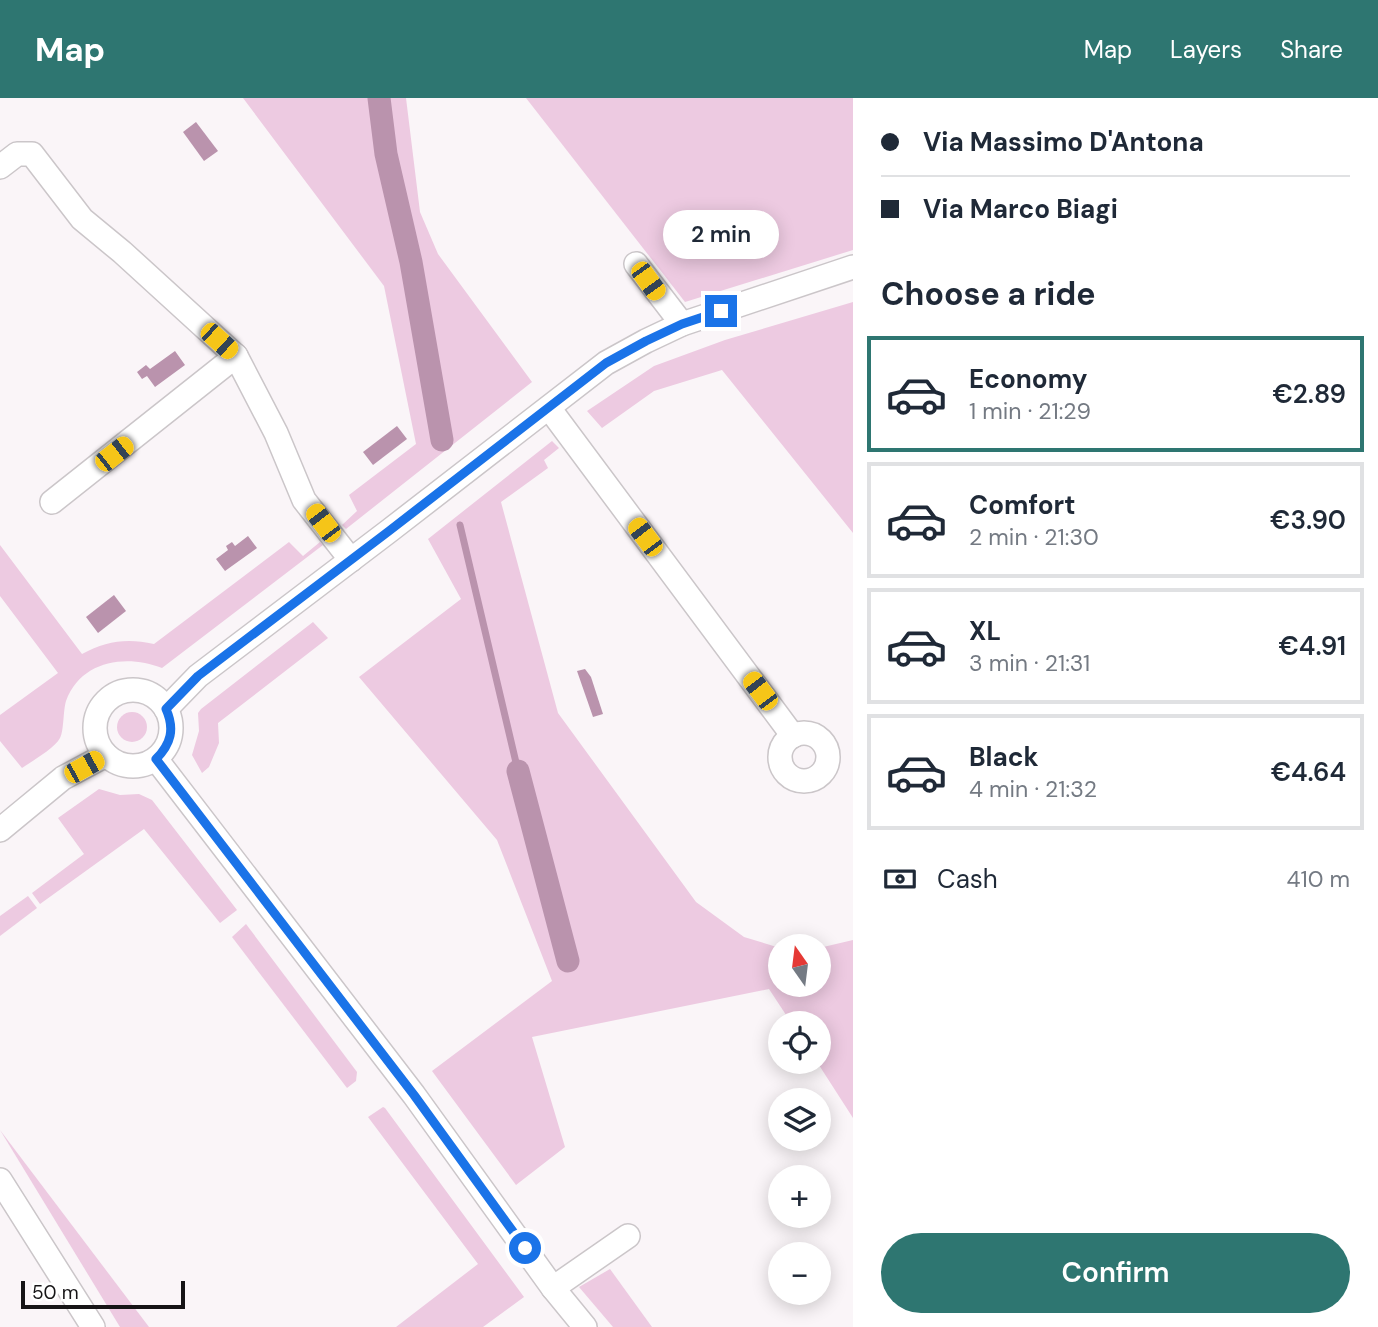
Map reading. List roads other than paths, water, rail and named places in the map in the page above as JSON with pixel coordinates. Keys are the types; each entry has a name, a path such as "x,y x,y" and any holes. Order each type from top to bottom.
{"street":[{"path":"0,167 17,154 32,154 82,219 236,356 276,433 304,500 351,560"},
{"path":"636,264 682,324"},
{"path":"166,709 198,676 606,363 682,324 852,268"},
{"path":"52,502 236,356"},
{"path":"549,408 793,736"},
{"path":"125,690 149,692 159,699 166,709 172,730 164,751 156,759 146,764 124,765 114,762 99,746 94,723 104,702 114,695 125,690"},
{"path":"0,830 63,778 106,755"},
{"path":"156,759 414,1095 585,1327"},
{"path":"0,1180 93,1327"},
{"path":"554,1288 628,1236"}],"waterway":[{"path":"379,98 386,154 411,262 442,440"},
{"path":"460,525 518,771"},
{"path":"518,771 568,961"}]}
